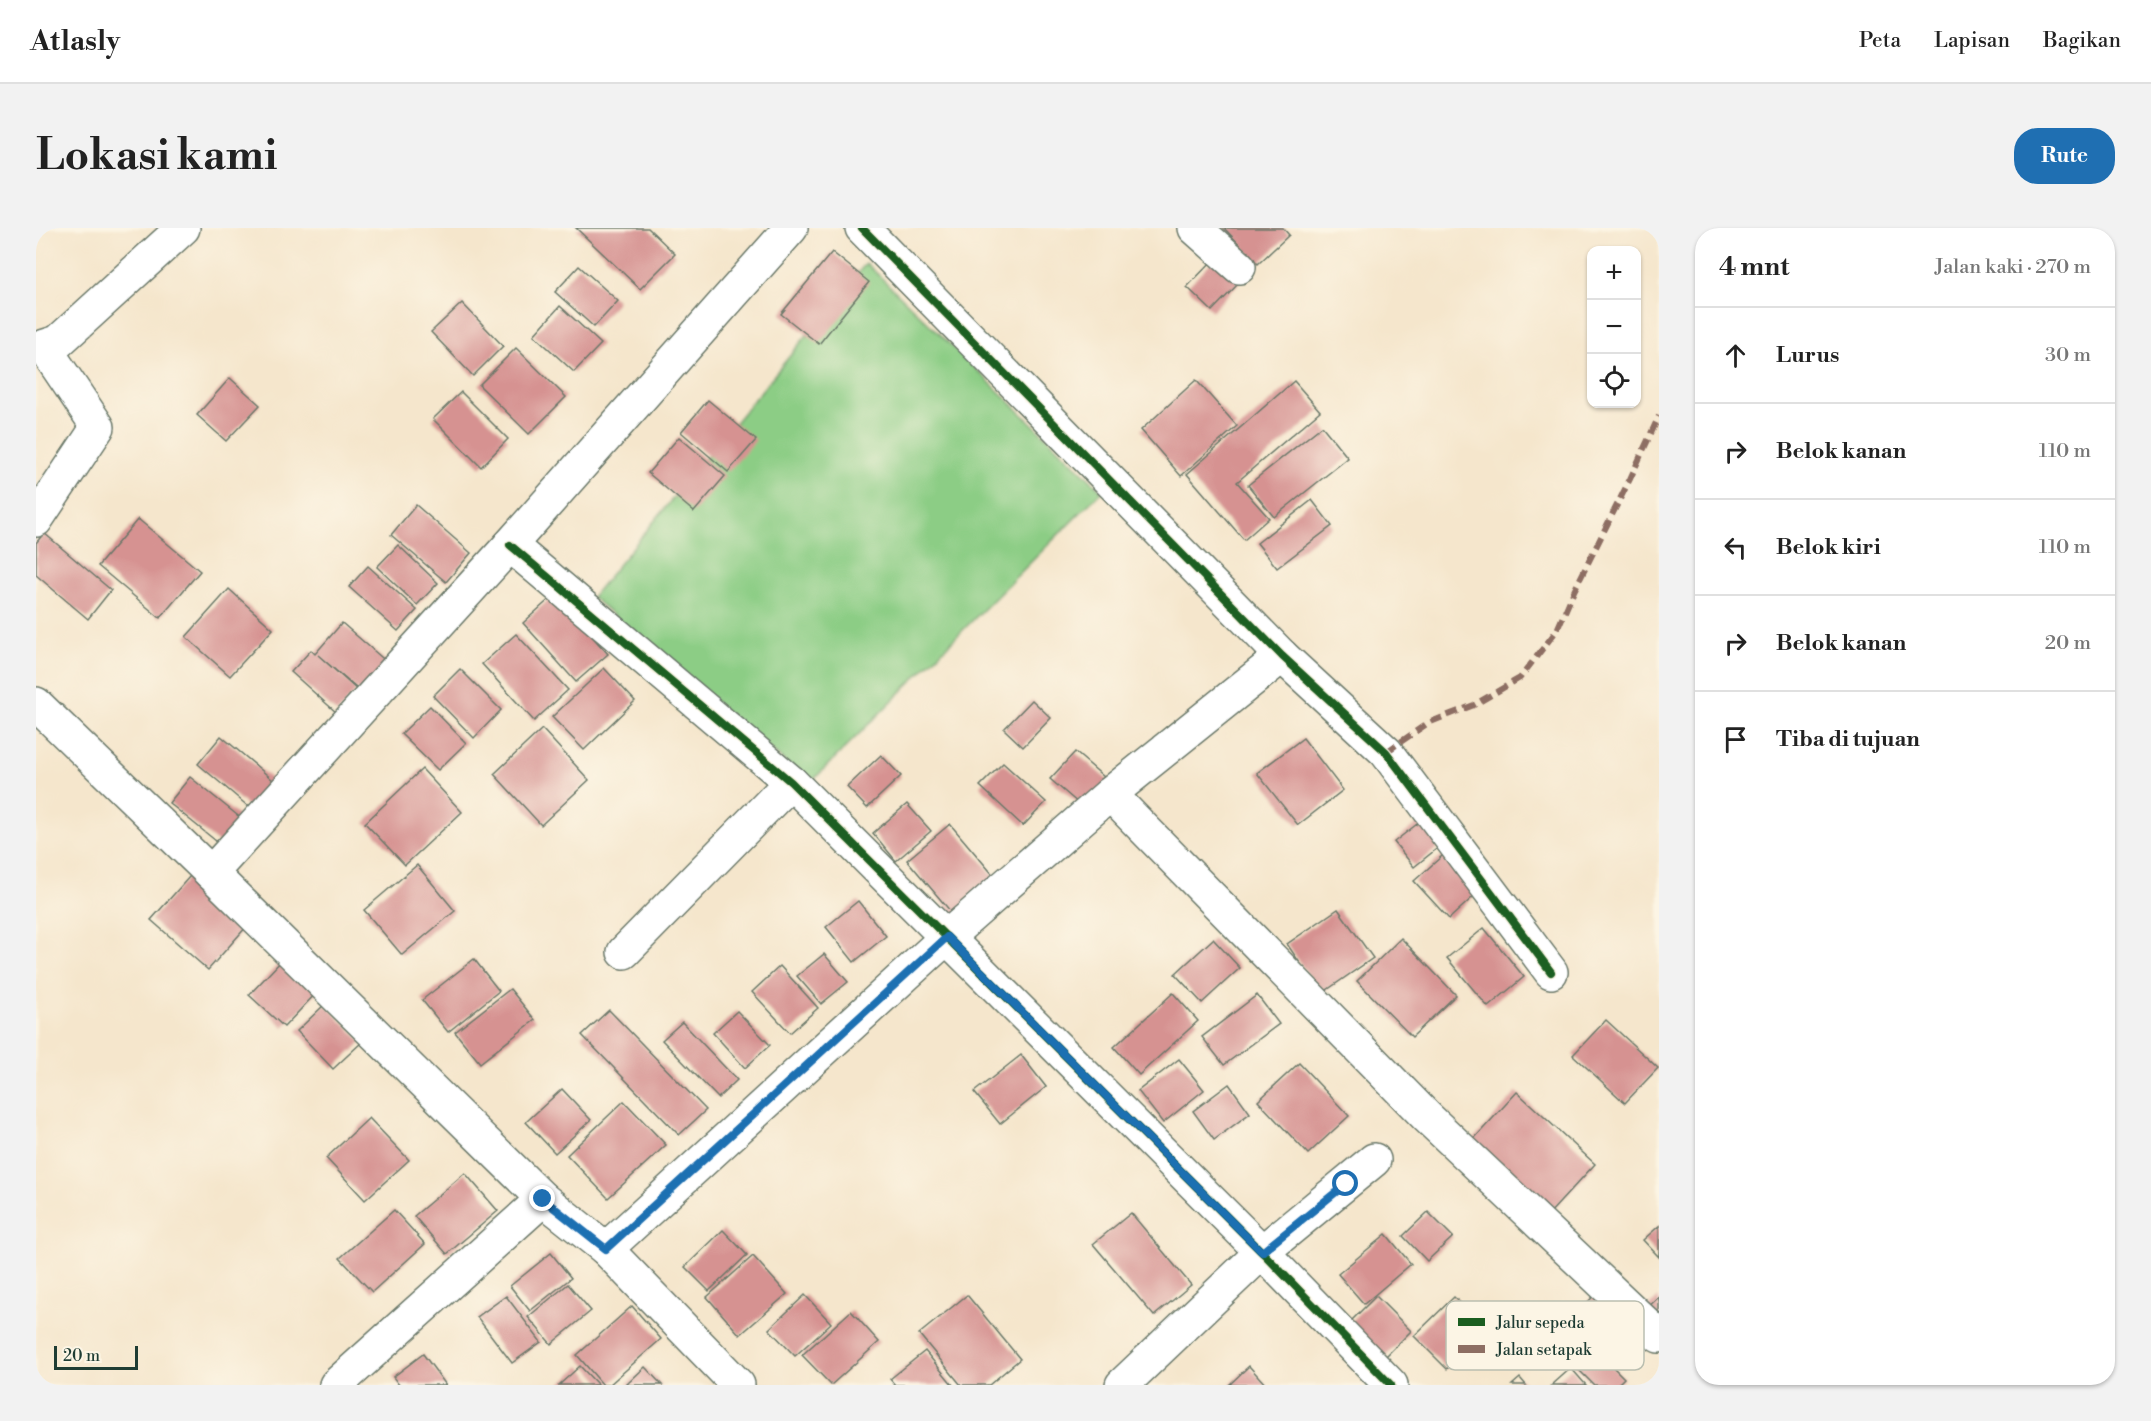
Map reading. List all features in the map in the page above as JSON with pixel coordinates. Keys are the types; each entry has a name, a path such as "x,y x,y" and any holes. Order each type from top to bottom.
{"street":[{"path":"36,520 98,427 40,348 58,342 183,228"},
{"path":"211,873 510,545 791,228"},
{"path":"862,228 1282,656 1386,752 1551,972"},
{"path":"1195,228 1239,267"},
{"path":"510,545 791,782 1262,1252 1391,1385"},
{"path":"606,1249 947,937 1110,794 1282,656"},
{"path":"36,705 543,1199 606,1249 738,1385"},
{"path":"624,952 791,782"},
{"path":"1110,794 1427,1117 1622,1301"},
{"path":"1122,1385 1262,1252 1374,1160"},
{"path":"336,1385 543,1199"},
{"path":"1644,1322 1659,1336"}],"green space":[{"path":"866,263 1102,491 810,783 592,597"}],"building":[{"path":"576,228 648,228 675,254 640,289"},
{"path":"1224,228 1283,228 1289,235 1258,264"},
{"path":"832,252 869,282 819,344 781,314"},
{"path":"1215,258 1240,282 1212,311 1187,287"},
{"path":"579,266 618,301 594,327 555,292"},
{"path":"462,303 503,346 473,376 431,332"},
{"path":"560,306 601,344 574,372 534,335"},
{"path":"516,348 566,397 529,434 479,385"},
{"path":"230,378 260,405 226,441 197,415"},
{"path":"1196,380 1237,426 1181,476 1141,430"},
{"path":"1294,381 1320,411 1237,482 1269,518 1244,540 1187,474"},
{"path":"461,392 508,439 481,467 433,419"},
{"path":"708,400 756,440 728,472 681,432"},
{"path":"1322,426 1348,458 1274,517 1248,485"},
{"path":"679,437 725,476 694,512 648,473"},
{"path":"1312,500 1332,526 1277,568 1257,543"},
{"path":"416,505 471,553 446,582 391,535"},
{"path":"138,519 200,571 160,618 98,566"},
{"path":"44,533 111,590 88,619 36,575 36,543"},
{"path":"398,545 438,583 417,605 377,567"},
{"path":"368,566 417,610 398,631 349,587"},
{"path":"229,589 273,629 230,676 186,637"},
{"path":"554,595 608,654 576,682 523,623"},
{"path":"342,623 389,664 363,694 318,655 357,690 337,713 291,672 311,650 315,654"},
{"path":"516,634 568,690 534,721 482,664"},
{"path":"604,668 635,701 584,750 552,717"},
{"path":"460,669 501,710 474,738 433,696"},
{"path":"1032,700 1051,718 1023,747 1004,729"},
{"path":"430,706 466,743 438,770 401,734"},
{"path":"542,729 589,780 541,825 494,774"},
{"path":"221,736 273,780 250,808 198,764"},
{"path":"1303,738 1343,790 1298,825 1257,773"},
{"path":"1075,752 1111,783 1086,810 1050,779"},
{"path":"881,755 901,776 867,808 847,787"},
{"path":"1003,763 1046,802 1023,826 980,786"},
{"path":"422,769 462,812 405,865 365,823"},
{"path":"190,777 242,819 221,845 169,803"},
{"path":"907,804 931,831 896,861 873,833"},
{"path":"1426,817 1445,842 1414,867 1394,842"},
{"path":"950,824 1000,883 957,919 907,860"},
{"path":"1451,848 1485,886 1449,919 1414,881"},
{"path":"417,865 455,911 402,955 364,910"},
{"path":"190,876 247,926 208,970 151,920"},
{"path":"858,901 886,936 854,962 826,927"},
{"path":"1338,909 1373,958 1321,994 1287,944"},
{"path":"1484,928 1524,977 1488,1007 1447,958"},
{"path":"1401,938 1456,995 1412,1037 1357,981"},
{"path":"1213,939 1240,968 1202,1003 1175,974"},
{"path":"824,954 848,982 821,1004 797,976"},
{"path":"283,959 318,991 284,1027 249,995"},
{"path":"474,959 499,991 448,1032 422,1000"},
{"path":"780,966 818,1008 790,1033 752,992"},
{"path":"510,989 535,1020 480,1063 455,1032"},
{"path":"1173,993 1198,1021 1139,1075 1114,1047"},
{"path":"1257,995 1279,1024 1224,1065 1202,1037"},
{"path":"325,1004 362,1042 333,1069 297,1031"},
{"path":"609,1010 706,1110 679,1135 582,1035"},
{"path":"737,1011 770,1045 745,1068 713,1033"},
{"path":"1606,1020 1658,1068 1625,1103 1573,1055"},
{"path":"682,1022 737,1080 718,1098 662,1040"},
{"path":"1021,1055 1046,1087 1000,1124 974,1092"},
{"path":"1179,1059 1204,1090 1163,1123 1138,1091"},
{"path":"1299,1063 1349,1116 1308,1154 1258,1101"},
{"path":"1229,1084 1250,1113 1214,1140 1193,1111"},
{"path":"562,1089 591,1120 555,1153 526,1122"},
{"path":"1517,1092 1595,1164 1549,1214 1471,1142"},
{"path":"624,1101 666,1145 608,1198 567,1155"},
{"path":"369,1118 409,1160 365,1200 326,1158"},
{"path":"465,1173 498,1211 447,1254 414,1216"},
{"path":"394,1210 425,1244 372,1292 340,1258"},
{"path":"1428,1212 1453,1237 1427,1261 1403,1236"},
{"path":"1131,1213 1191,1285 1154,1316 1093,1244"},
{"path":"1659,1226 1659,1257 1643,1240"},
{"path":"723,1230 747,1255 709,1291 685,1267"},
{"path":"1386,1234 1411,1264 1364,1304 1338,1274"},
{"path":"551,1253 571,1278 530,1311 510,1286"},
{"path":"753,1256 787,1294 740,1335 707,1297"},
{"path":"568,1284 591,1311 551,1344 528,1317"},
{"path":"1601,1289 1613,1301 1589,1301"},
{"path":"805,1295 831,1323 795,1356 769,1329"},
{"path":"967,1295 1020,1359 989,1385 961,1385 919,1334"},
{"path":"506,1296 541,1342 512,1363 477,1317"},
{"path":"1376,1296 1411,1331 1381,1361 1346,1326"},
{"path":"1659,1297 1659,1319 1648,1307"},
{"path":"1446,1305 1446,1368 1414,1336"},
{"path":"632,1306 661,1339 609,1385 603,1385 577,1355"},
{"path":"851,1311 879,1342 831,1385 802,1355"},
{"path":"925,1351 953,1385 895,1385 890,1379"},
{"path":"423,1354 446,1385 399,1385 393,1377"},
{"path":"580,1366 598,1385 559,1385"},
{"path":"1249,1366 1266,1385 1229,1385"},
{"path":"645,1367 662,1385 626,1385"},
{"path":"1569,1370 1573,1370 1586,1385 1552,1385"},
{"path":"1579,1370 1616,1370 1624,1378 1617,1385 1594,1385"},
{"path":"1659,1373 1659,1385 1647,1385"},
{"path":"1520,1378 1526,1385 1512,1385"}],"marked path":[{"path":"1386,752 1428,723 1474,705 1520,678 1557,630 1659,416"}],"cycle path":[{"path":"862,228 1282,656 1386,752 1551,972"},
{"path":"510,545 791,782 1262,1252 1391,1385"}],"route":[{"path":"543,1199 606,1249 947,937 1262,1252 1346,1184"}]}
